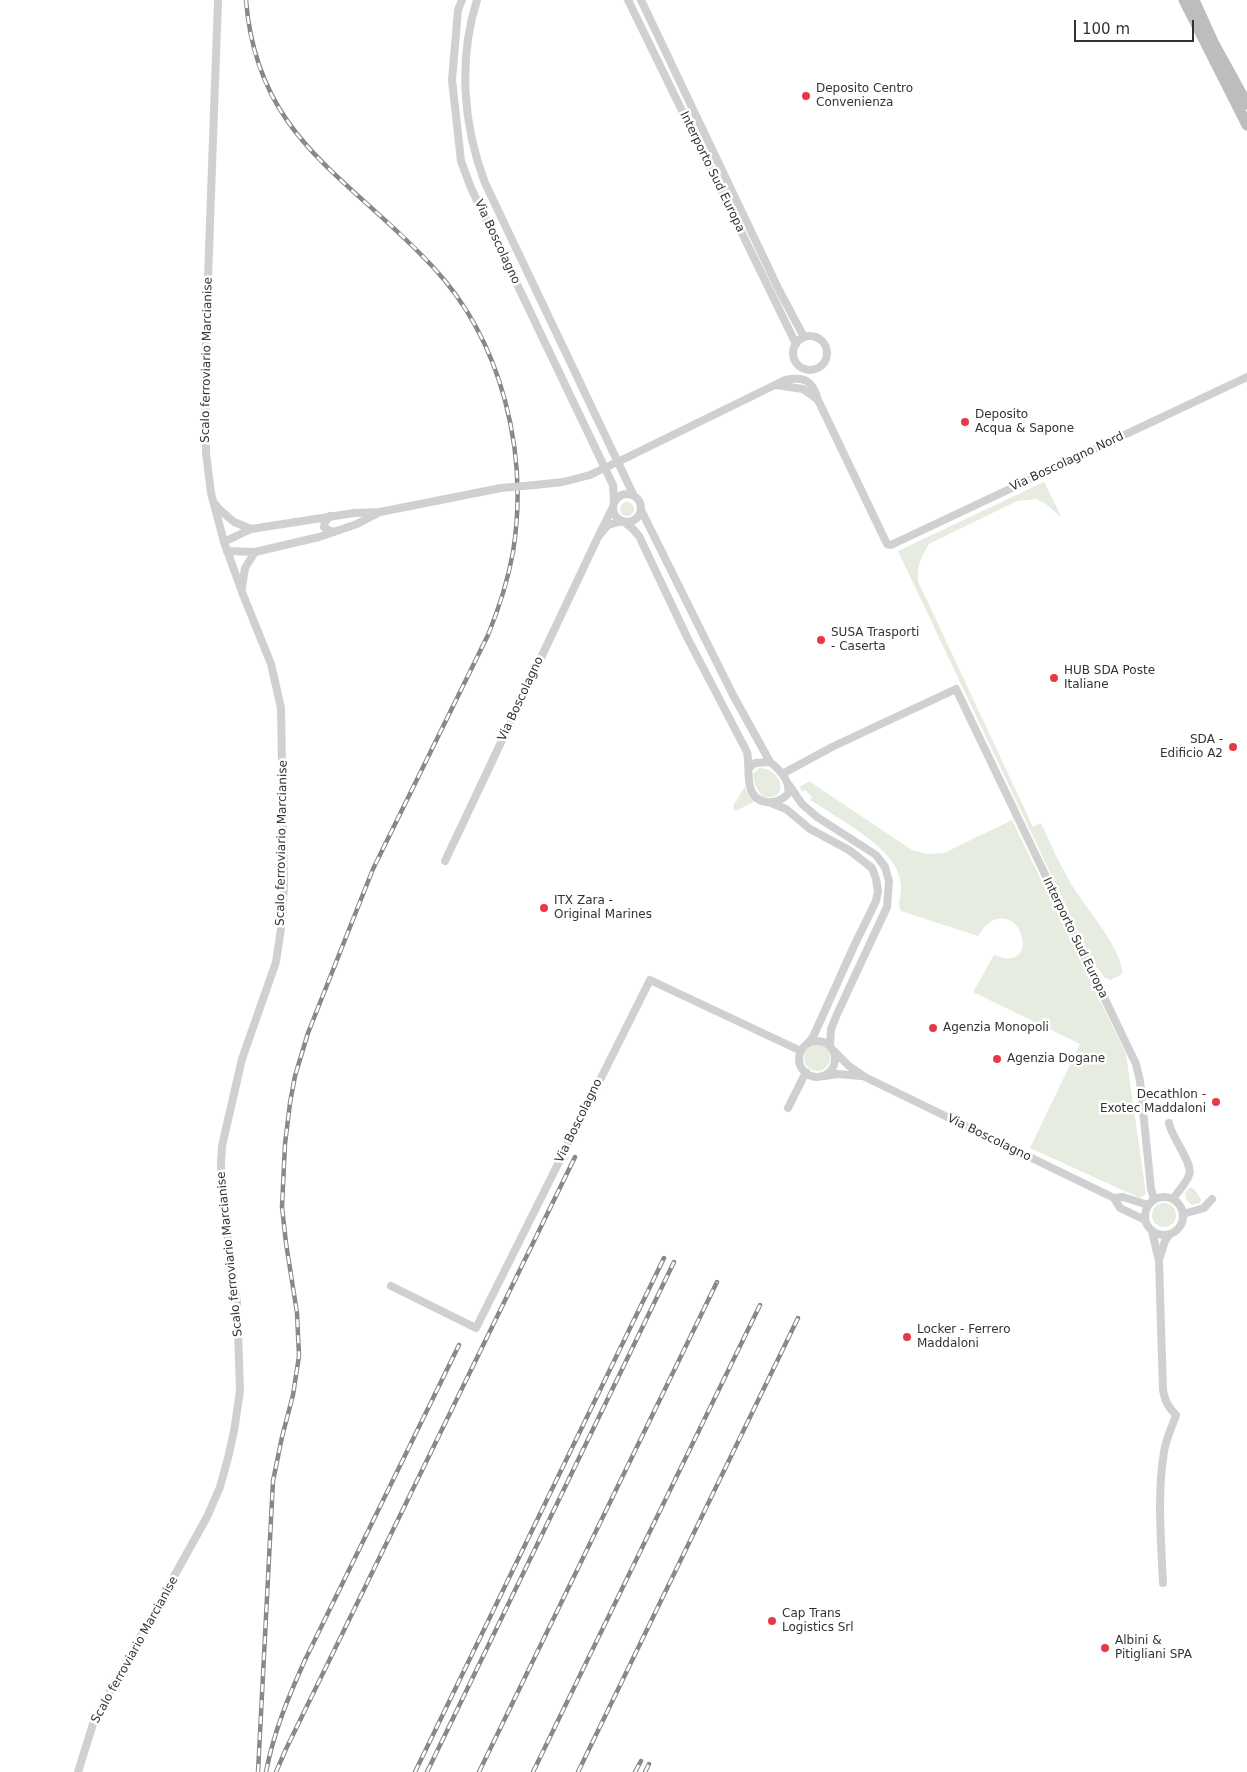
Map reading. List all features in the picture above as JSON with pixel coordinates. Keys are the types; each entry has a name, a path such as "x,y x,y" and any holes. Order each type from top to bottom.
{"main road":[{"path":"1184,0 1247,125"},
{"path":"1194,0 1214,44 1247,104"}],"street":[{"name":"Scalo ferroviario Marcianise","path":"78,1772 93,1724 207,1517 222,1480 238,1412 240,1383 237,1302 220,1164 222,1146 242,1059 276,962 282,922 284,885 281,708 271,664 224,542 210,493 206,453 204,414 205,362 218,0"},
{"name":"Via Boscolagno","path":"391,1286 476,1328 650,980 801,1051 813,1037 876,902 878,891 872,868 848,850 810,829 786,809 761,802 751,790 748,782 747,752 687,637 638,536 632,528 615,515 613,485 471,188 461,162 452,80 458,10 462,0"},
{"name":"Via Boscolagno","path":"477,0 472,15 464,77 468,122 475,157 493,200 634,496 639,501 641,510 733,695 770,762 782,774 802,804 817,818 876,855 885,866 889,881 887,907 831,1029 832,1048 836,1057 833,1068 824,1076"},
{"name":"Interporto Sud Europa","path":"628,0 796,344"},
{"name":"Interporto Sud Europa","path":"641,0 779,290 804,338"},
{"path":"815,337 824,344 827,354 823,365 813,370 802,368 795,360 794,350 796,344 804,338 815,337"},
{"name":"Via Boscolagno Nord","path":"380,512 501,488 564,482 590,475 776,385 803,389 818,400 887,544 893,544 1247,377"},
{"path":"210,493 214,502 226,516 234,522 252,529"},
{"path":"614,504 619,496 624,494 634,496"},
{"name":"Via Boscolagno","path":"445,861 614,504"},
{"name":"Via Boscolagno","path":"598,537 608,525 622,521 632,521 641,510"},
{"path":"224,542 252,529 330,516 380,512"},
{"path":"227,551 255,552 303,541 357,524 380,512"},
{"path":"330,516 325,522 324,527 334,532"},
{"path":"242,592 245,568 255,552"},
{"name":"Interporto Sud Europa","path":"782,774 834,746 956,689 1136,1064 1140,1081 1151,1189 1154,1199"},
{"path":"749,768 755,763 770,762"},
{"path":"770,803 788,794 788,784"},
{"path":"808,1044 819,1041 832,1048"},
{"name":"Via Boscolagno","path":"832,1048 849,1066 865,1077 1114,1198 1123,1197 1148,1205"},
{"path":"788,1108 806,1072 799,1059 801,1051"},
{"name":"Via Boscolagno","path":"806,1072 813,1076 850,1074 865,1077"},
{"path":"1169,1123 1190,1168 1189,1177 1173,1199"},
{"path":"1159,1261 1164,1241 1180,1226 1183,1214 1178,1202 1167,1196 1154,1199 1148,1205 1144,1214 1145,1220 1152,1231 1159,1261 1163,1390 1169,1409 1176,1415 1164,1450 1162,1473 1160,1521 1163,1582"},
{"name":"Via Boscolagno","path":"1114,1198 1120,1208 1145,1220"},
{"path":"1183,1214 1204,1208 1212,1200"},
{"path":"1152,1231 1157,1234 1170,1234"}],"shaded area":[{"path":"1044,482 1062,518 1046,504 1036,499 1017,501 929,544 920,562 918,581 1033,827 1041,823 1070,882 1117,953 1122,974 1111,980 1105,978 1092,961 898,551"},
{"path":"624,502 630,502 634,509 630,516 624,516 620,512 620,506"},
{"path":"759,768 774,774 778,779 780,791 777,795 771,797 762,796 755,785 753,774"},
{"path":"809,781 912,850 927,854 944,853 1012,820 1126,1054 1146,1194 1140,1198 1030,1148 1080,1044 973,992 994,955 1008,958 1017,956 1022,949 1019,930 1013,923 1005,919 994,920 978,936 901,911 899,903 900,881 897,870 891,860 871,840 810,800 812,797 805,790 802,792 800,787"},
{"path":"745,786 747,793 754,802 735,811 733,806"},
{"path":"817,1045 826,1049 830,1058 826,1067 817,1071 808,1067 804,1058 808,1049"},
{"path":"1190,1187 1194,1189 1201,1199 1200,1203 1192,1205 1186,1200 1185,1193"},
{"path":"1164,1203 1172,1207 1176,1215 1172,1223 1164,1227 1156,1223 1152,1215 1156,1207"}],"railway":[{"path":"246,0 254,48 268,88 288,122 312,152 433,267 457,296 477,329 493,364 505,400 513,438 517,476 517,514 513,552 496,615 488,635 373,869 308,1033 295,1076 285,1144 282,1207 297,1313 299,1356 293,1395 273,1481 258,1772"},
{"path":"276,1772 575,1157"},
{"path":"415,1772 664,1258"},
{"path":"427,1772 674,1262"},
{"path":"479,1772 717,1282"},
{"path":"533,1772 760,1305"},
{"path":"578,1772 798,1318"},
{"path":"266,1772 282,1715 305,1660 459,1345"},
{"path":"635,1772 641,1761"},
{"path":"645,1772 649,1764"}],"place":[{"name":"Deposito Centro Convenienza","path":"806,96"},
{"name":"Deposito Acqua & Sapone","path":"965,422"},
{"name":"SUSA Trasporti - Caserta","path":"821,640"},
{"name":"HUB SDA Poste Italiane","path":"1054,678"},
{"name":"SDA - Edificio A2","path":"1233,747"},
{"name":"ITX Zara - Original Marines","path":"544,908"},
{"name":"Agenzia Monopoli","path":"933,1028"},
{"name":"Agenzia Dogane","path":"997,1059"},
{"name":"Decathlon - Exotec Maddaloni","path":"1216,1102"},
{"name":"Locker - Ferrero Maddaloni","path":"907,1337"},
{"name":"Cap Trans Logistics Srl","path":"772,1621"},
{"name":"Albini & Pitigliani SPA","path":"1105,1648"}]}
